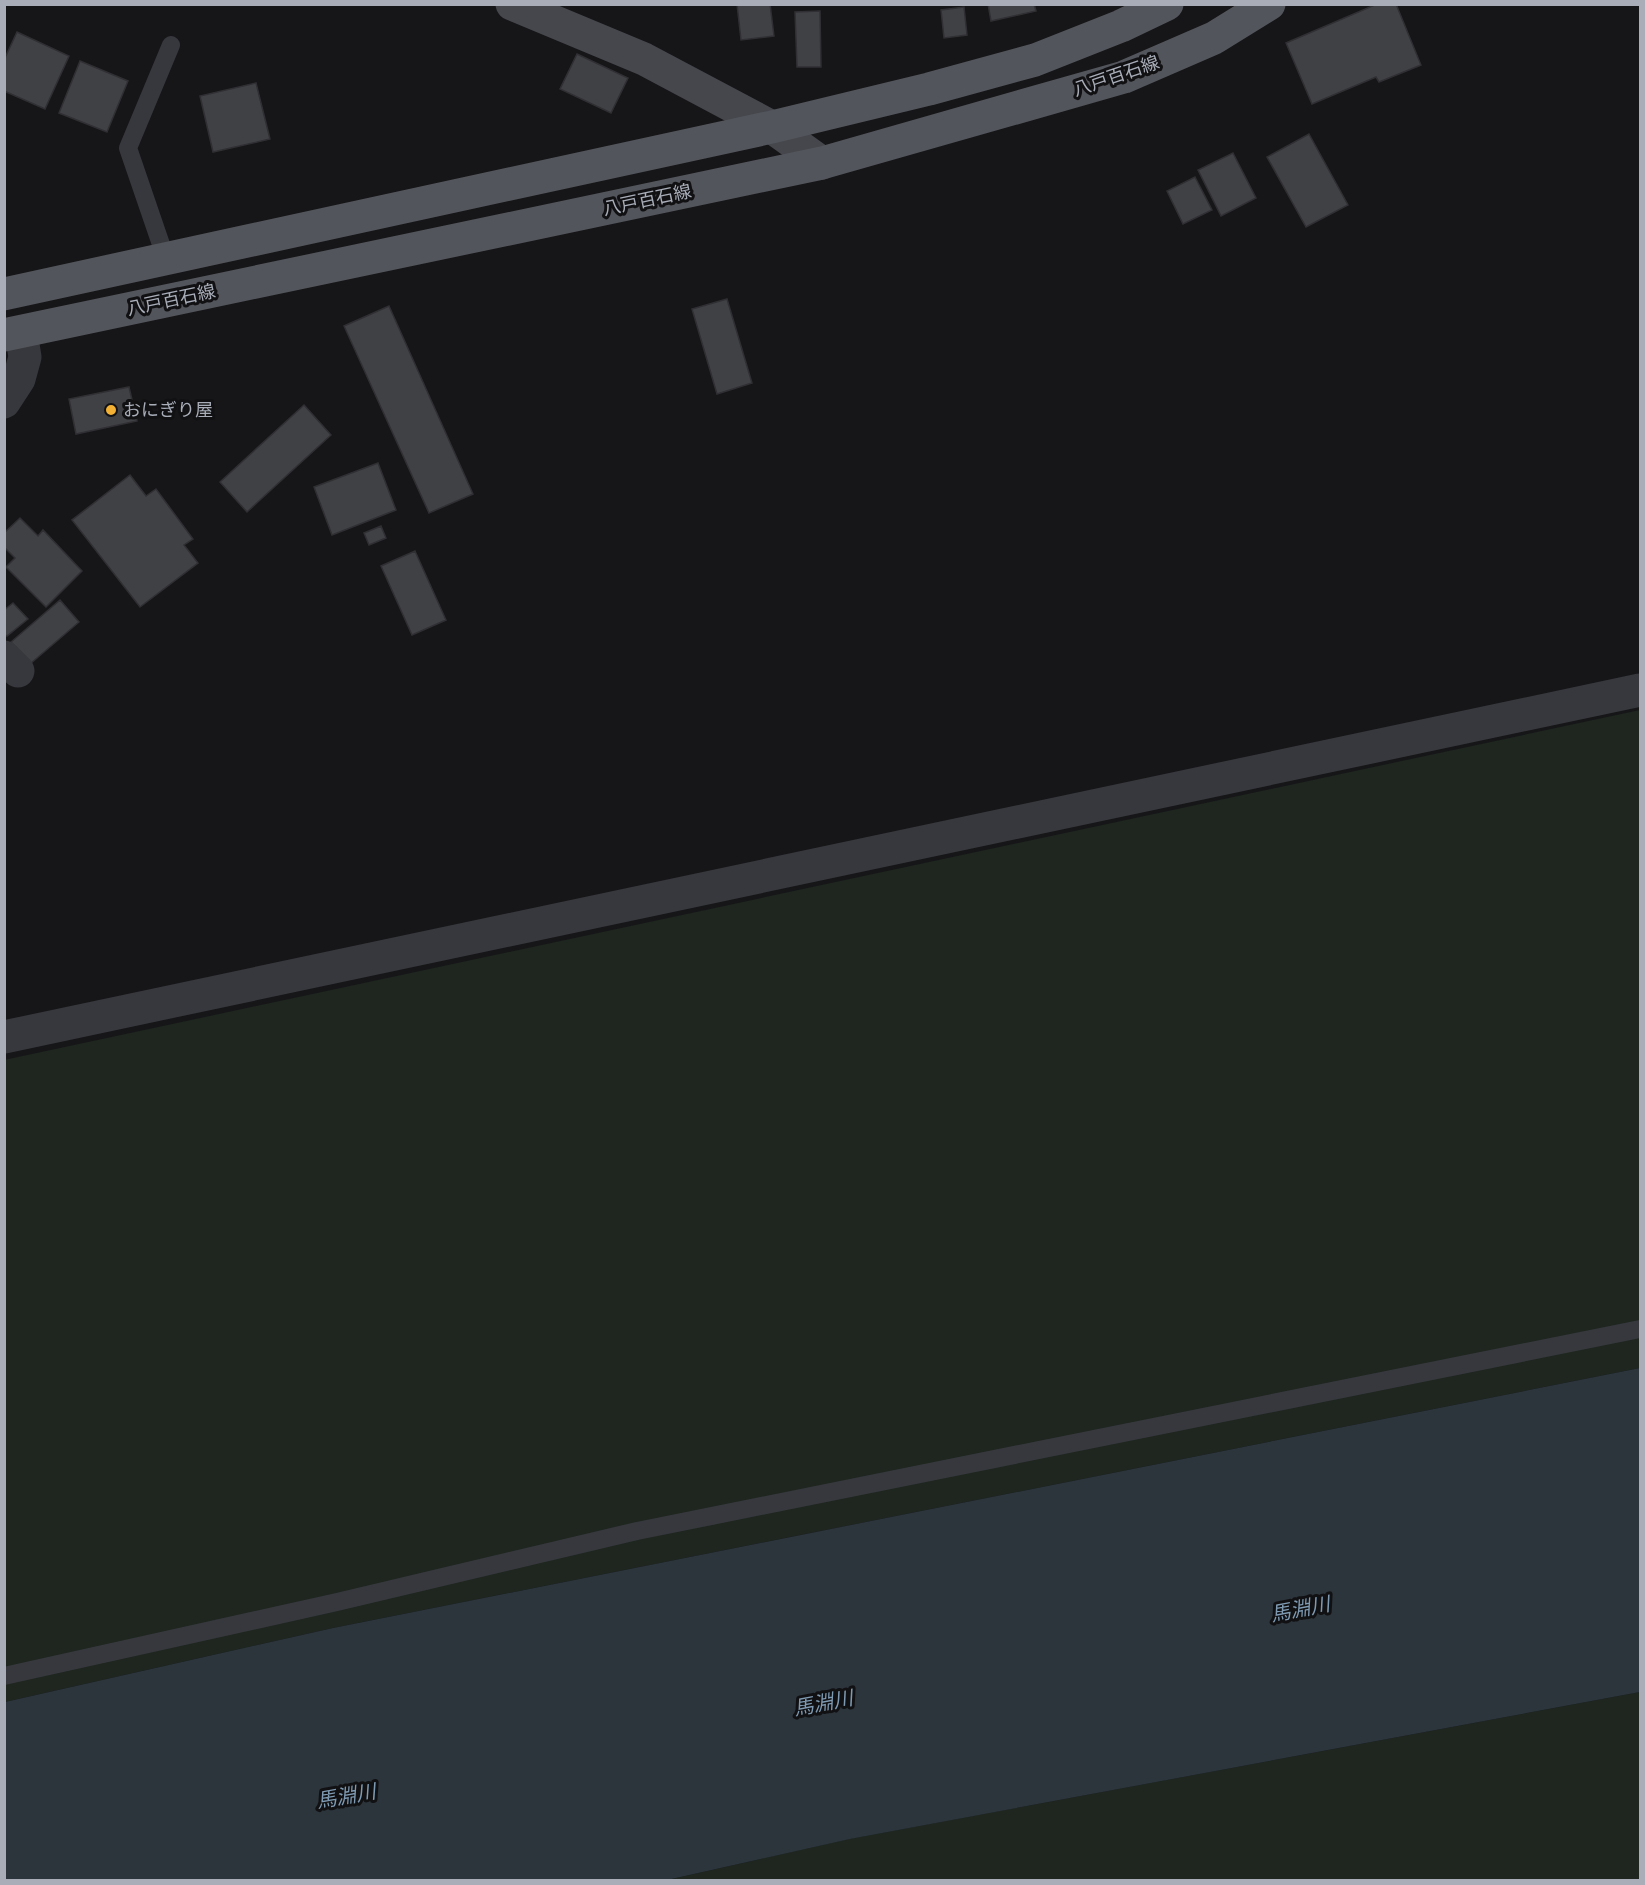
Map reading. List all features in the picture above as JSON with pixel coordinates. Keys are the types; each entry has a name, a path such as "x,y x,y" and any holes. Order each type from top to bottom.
{"main road":[{"path":"4,294 772,127 929,89 1035,60 1121,26 1167,4"},
{"name":"八戸百石線","path":"13,333 822,163 1124,77 1214,38 1269,4"}],"street":[{"path":"512,4 644,59 772,127 822,163"},
{"path":"4,402 19,379 26,357 13,333"},
{"path":"4,1036 1641,690"}],"lane":[{"path":"166,259 128,148 171,45"},
{"path":"4,1676 337,1602 637,1531 1641,1329"}],"shaded area":[{"path":"1640,710 1640,1368 333,1628 5,1702 4,1060"},
{"path":"1640,1692 1640,1880 667,1880 849,1839"}],"water":[{"name":"馬淵川","path":"1640,1368 1640,1692 850,1839 667,1880 5,1880 5,1702 333,1628"}],"building":[{"path":"737,4 770,4 774,36 741,40"},
{"path":"988,4 1034,4 1036,11 991,21"},
{"path":"1377,4 1396,4 1421,65 1379,82 1376,77 1312,104 1286,43"},
{"path":"964,7 967,35 944,38 941,10"},
{"path":"820,11 821,67 797,67 795,12"},
{"path":"17,32 69,56 45,109 4,91 4,60"},
{"path":"577,54 628,78 611,113 560,89"},
{"path":"80,61 128,81 107,132 59,113"},
{"path":"256,83 270,139 213,152 200,96"},
{"path":"1309,134 1348,205 1306,227 1267,157"},
{"path":"1233,153 1256,198 1221,216 1198,170"},
{"path":"1195,177 1212,210 1183,224 1167,191"},
{"path":"727,299 752,383 717,394 692,309"},
{"path":"389,306 473,494 429,513 344,326"},
{"path":"129,387 137,421 76,434 69,399"},
{"path":"304,405 331,435 247,512 220,482"},
{"path":"378,463 396,510 332,535 314,487"},
{"path":"130,475 146,496 156,489 193,539 184,545 198,563 140,607 72,520"},
{"path":"20,518 38,536 43,530 82,571 46,607 6,567 15,558 4,547 4,533"},
{"path":"381,526 386,538 369,545 364,533"},
{"path":"415,551 446,620 412,635 381,566"},
{"path":"60,600 79,622 30,664 11,642"},
{"path":"13,603 28,619 7,636 4,634 4,610"}],"place":[{"name":"おにぎり屋","path":"111,410"}]}
